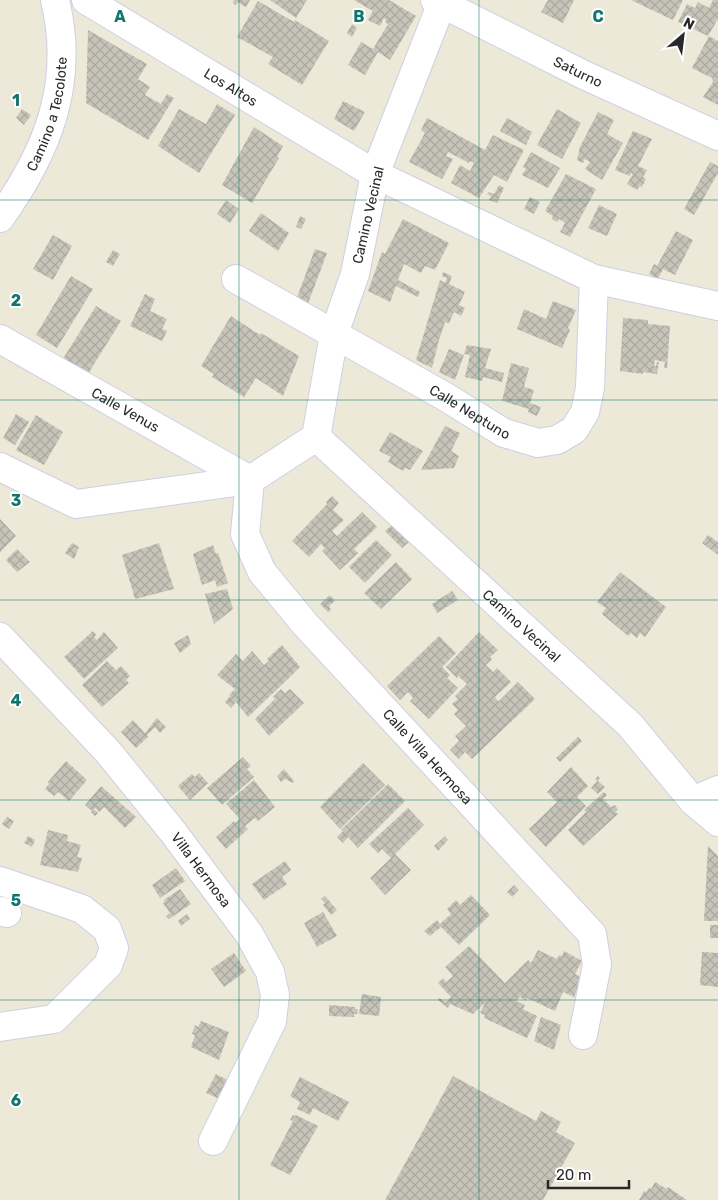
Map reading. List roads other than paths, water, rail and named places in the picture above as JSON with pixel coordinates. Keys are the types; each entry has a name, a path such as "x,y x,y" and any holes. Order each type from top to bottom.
{"street":[{"name":"Camino a Tecolote","path":"0,218 36,160 55,113 62,71 59,19 55,0"},
{"name":"Los Altos","path":"86,0 375,174"},
{"name":"Camino Vecinal","path":"440,1 375,174 355,274 334,334 316,437 630,725 693,801 718,822"},
{"name":"Saturno","path":"440,1 584,75 718,136"},
{"path":"375,174 594,279 718,306"},
{"name":"Calle Neptuno","path":"236,279 444,396 504,433 538,442 557,440 574,430 585,412 590,388 594,279"},
{"name":"Calle Venus","path":"0,339 250,480"},
{"path":"0,467 76,504 250,480 316,437"},
{"name":"Calle Villa Hermosa","path":"250,480 245,534 262,572 305,624 592,934 597,965 583,1034"},
{"name":"Villa Hermosa","path":"0,637 109,753 173,832 249,934 270,972 275,995 272,1020 212,1141"},
{"path":"693,801 718,790"},
{"path":"0,881 82,909 108,929 114,948 108,965 54,1019 0,1027"}]}
